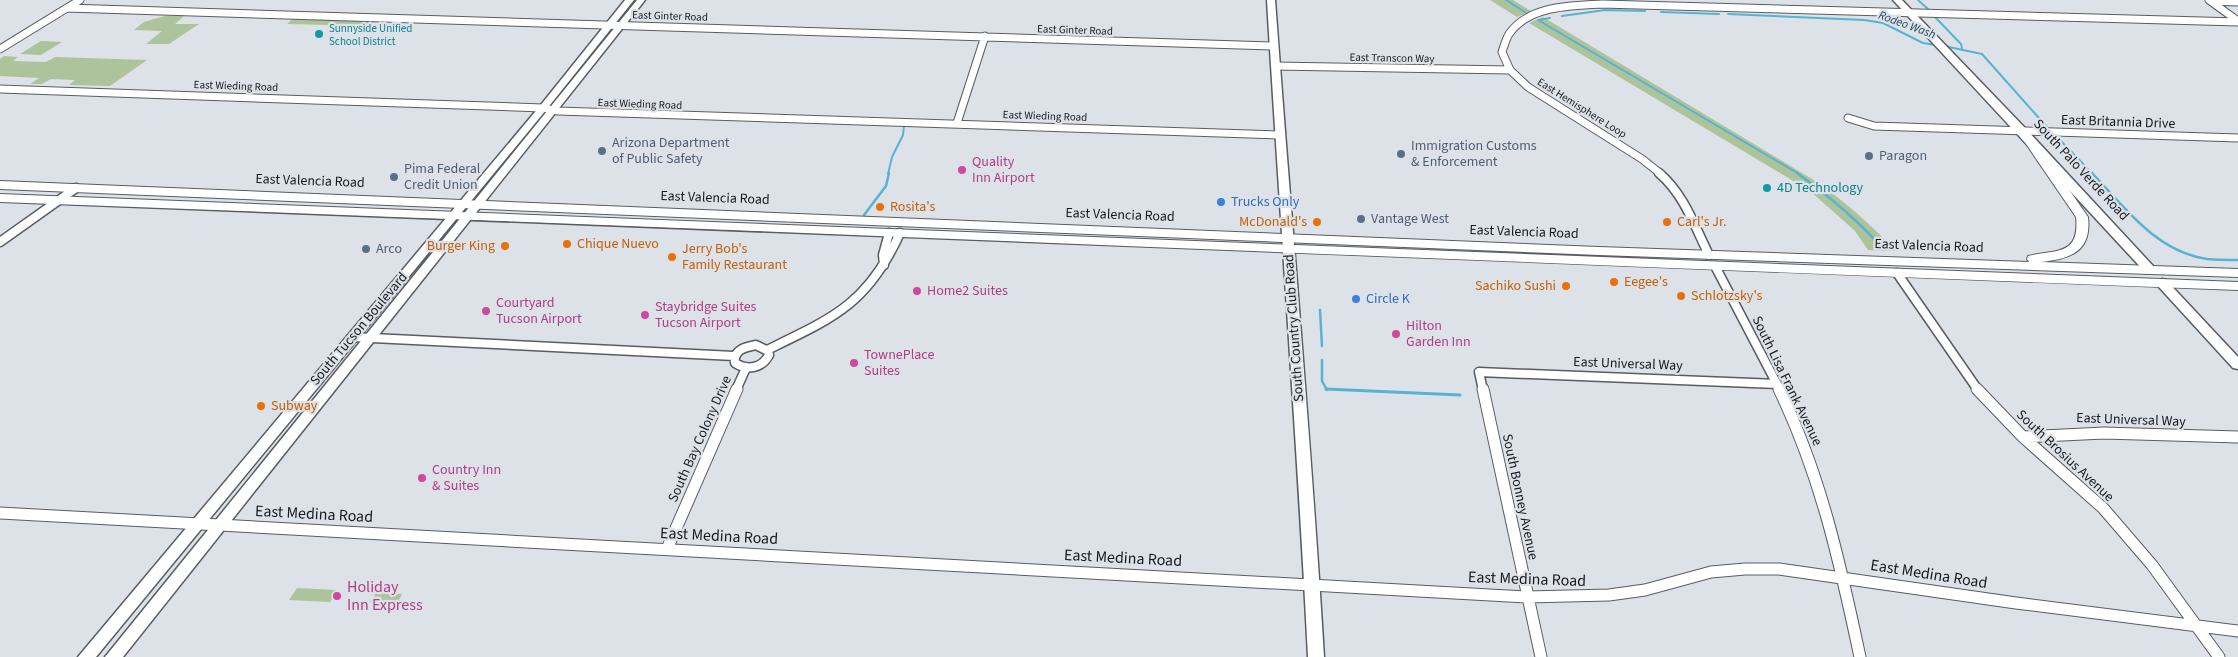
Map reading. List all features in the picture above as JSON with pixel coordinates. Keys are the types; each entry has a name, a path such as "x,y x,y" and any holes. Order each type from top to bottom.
{"main road":[{"name":"South Tucson Boulevard","path":"113,657 478,205 547,109 630,0"},
{"name":"South Tucson Boulevard","path":"86,657 462,204 622,24 641,0"},
{"name":"South Country Club Road","path":"1271,0 1292,318 1304,444 1316,657"},
{"name":"South Palo Verde Road","path":"1897,0 2025,134 2238,365"},
{"path":"1924,262 2045,258 2065,254 2075,248 2083,239 2085,230 2082,217 2025,134"},
{"name":"East Valencia Road","path":"0,185 462,204 678,218 1712,261 1896,273 2238,286"},
{"path":"270,208 282,196"},
{"name":"East Valencia Road","path":"0,198 453,216 678,218"},
{"name":"East Valencia Road","path":"1712,261 1924,262 2238,273"}],"street":[{"path":"0,49 80,0"},
{"path":"1814,0 1822,10"},
{"path":"2210,0 2238,22"},
{"path":"2210,0 2238,2"},
{"path":"1510,70 1502,52 1509,34 1525,19 1570,6 1601,2 2238,22"},
{"name":"East Ginter Road","path":"66,8 622,24 1273,46"},
{"path":"956,123 985,36"},
{"name":"East Transcon Way","path":"1275,66 1510,70"},
{"name":"East Hemisphere Loop","path":"1510,70 1528,87 1659,171 1679,194 1712,261"},
{"name":"East Wieding Road","path":"0,89 1280,135"},
{"name":"East Britannia Drive","path":"1848,118 1874,126 2025,134 2238,138"},
{"path":"0,242 76,188"},
{"path":"767,350 837,315 859,299 891,256 897,227"},
{"name":"South Lisa Frank Avenue","path":"1712,261 1776,384 1798,430 1815,474 1830,524 1860,657"},
{"name":"South Brosius Avenue","path":"1896,273 1979,392 2023,437 2103,508 2152,565 2219,657"},
{"path":"352,337 734,356 740,350 750,346 761,346 769,354 764,362 754,367 746,368 735,363 734,356"},
{"name":"South Bay Colony Drive","path":"667,549 746,368"},
{"name":"East Universal Way","path":"1479,372 1776,384"},
{"name":"South Bonney Avenue","path":"1479,372 1541,657"},
{"name":"East Universal Way","path":"2023,437 2064,432 2238,437"},
{"name":"East Medina Road","path":"0,513 1527,597 1593,597 1639,591 1700,574 1742,568 1790,570 2016,603 2238,631"}],"green space":[{"path":"1490,0 1513,0 1531,11 1517,17"},
{"path":"165,16 184,16 175,24 199,24 169,44 146,44 162,31 134,30 144,22"},
{"path":"295,17 376,20 369,26 287,24"},
{"path":"1543,17 1812,179 1856,213 1896,251 1868,250 1855,231 1810,191 1529,23"},
{"path":"41,41 62,42 41,55 20,54"},
{"path":"4,56 18,57 13,61 46,62 55,57 147,60 110,86 69,85 75,80 51,79 42,84 30,84 39,78 0,76 0,59"},
{"path":"297,588 338,590 330,602 289,600"},
{"path":"376,593 402,594 397,604 370,602"}],"waterway":[{"name":"Rodeo Wash","path":"1506,0 1525,12"},
{"path":"1918,0 1928,9"},
{"name":"Rodeo Wash","path":"1562,16 1605,10 1645,11"},
{"name":"Rodeo Wash","path":"1661,12 1719,14"},
{"name":"Rodeo Wash","path":"1728,14 1864,20 1883,23 1923,43 1936,45"},
{"path":"1935,17 1961,44 1962,48"},
{"name":"Rodeo Wash","path":"1539,20 1550,18"},
{"path":"1538,20 1799,174"},
{"name":"Rodeo Wash","path":"1944,46 1982,54 2047,127"},
{"path":"888,174 892,157 903,135 904,126"},
{"name":"Rodeo Wash","path":"2057,137 2093,174"},
{"path":"864,215 886,186 889,173"},
{"path":"1797,173 1843,209 1884,250"},
{"name":"Rodeo Wash","path":"2092,173 2143,226 2157,238 2172,247 2189,255 2207,259 2238,260"},
{"path":"1320,310 1322,346"},
{"path":"1322,360 1322,381 1326,389"},
{"path":"1326,389 1460,395"}],"place":[{"name":"Sunnyside Unified School District","path":"319,34"},
{"name":"Arizona Department of Public Safety","path":"602,151"},
{"name":"Immigration Customs & Enforcement","path":"1401,154"},
{"name":"Paragon","path":"1869,156"},
{"name":"Quality Inn Airport","path":"962,170"},
{"name":"Pima Federal Credit Union","path":"394,177"},
{"name":"4D Technology","path":"1767,188"},
{"name":"Trucks Only","path":"1221,202"},
{"name":"Rosita's","path":"880,207"},
{"name":"Vantage West","path":"1361,219"},
{"name":"McDonald's","path":"1317,222"},
{"name":"Carl's Jr.","path":"1667,222"},
{"name":"Chique Nuevo","path":"567,244"},
{"name":"Burger King","path":"505,246"},
{"name":"Arco","path":"366,249"},
{"name":"Jerry Bob's Family Restaurant","path":"672,257"},
{"name":"Eegee's","path":"1614,282"},
{"name":"Sachiko Sushi","path":"1566,286"},
{"name":"Home2 Suites","path":"917,291"},
{"name":"Schlotzsky's","path":"1681,296"},
{"name":"Circle K","path":"1356,299"},
{"name":"Courtyard Tucson Airport","path":"486,311"},
{"name":"Staybridge Suites Tucson Airport","path":"645,315"},
{"name":"Hilton Garden Inn","path":"1396,334"},
{"name":"TownePlace Suites","path":"854,363"},
{"name":"Subway","path":"261,406"},
{"name":"Country Inn & Suites","path":"422,478"},
{"name":"Holiday Inn Express","path":"337,596"}]}
